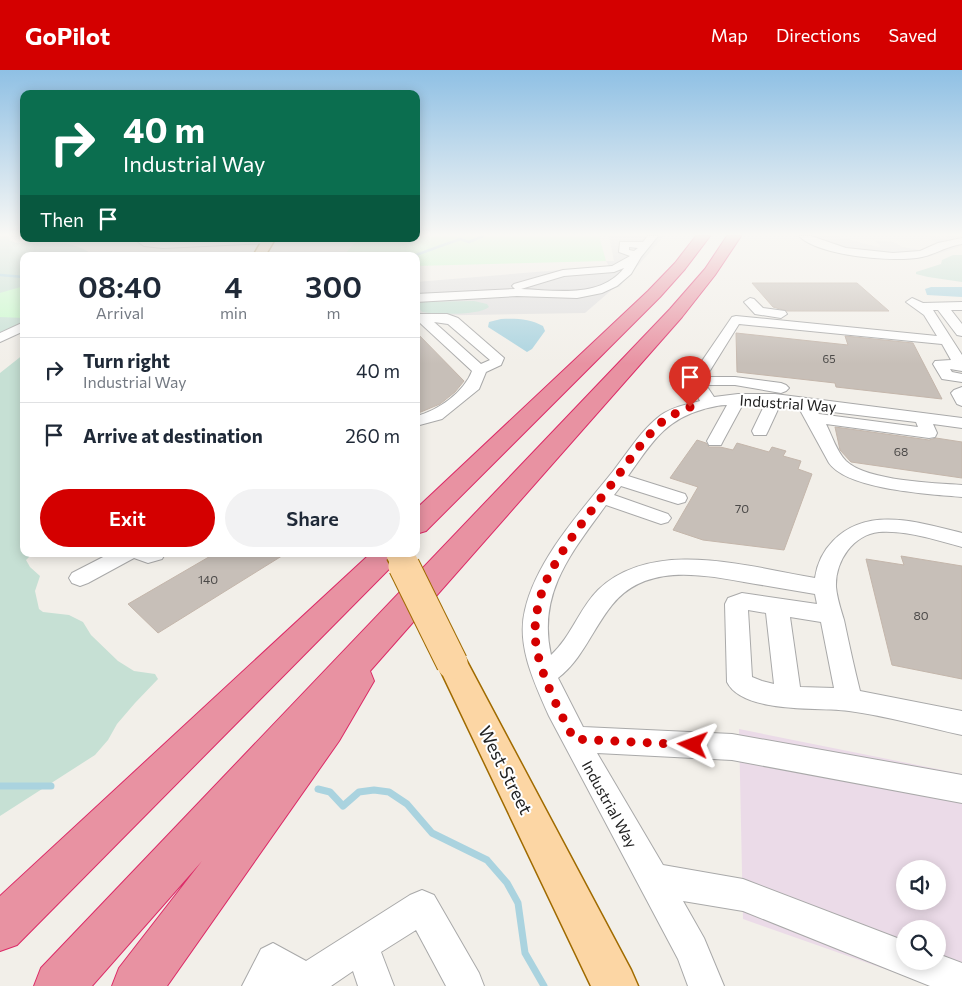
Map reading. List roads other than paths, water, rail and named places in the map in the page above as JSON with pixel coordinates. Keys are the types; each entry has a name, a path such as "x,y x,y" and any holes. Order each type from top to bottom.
{"highway":[{"path":"420,521 668,279"},
{"path":"59,986 686,302 705,279"},
{"path":"0,928 384,557"},
{"path":"137,986 326,730 395,620"}],"main road":[{"name":"West Street","path":"399,557 615,986"}],"street":[{"path":"484,294 541,279"},
{"path":"420,298 533,292 577,294 598,291 619,279"},
{"path":"750,302 757,310 763,312 943,336"},
{"path":"960,365 928,312 917,305 962,306"},
{"path":"942,307 962,332"},
{"path":"420,318 452,320 496,358 496,362 480,370 474,386 436,416 420,420"},
{"path":"420,319 480,370"},
{"path":"696,381 736,320 929,340 943,336"},
{"path":"0,338 20,328"},
{"path":"929,340 937,352 960,365"},
{"path":"696,381 704,396 710,402"},
{"path":"696,381 742,382 864,411 962,408"},
{"path":"962,392 959,393 962,401"},
{"path":"715,441 738,399"},
{"name":"Industrial Way","path":"706,986 692,950 574,739 544,674 536,641 538,603 556,562 601,497 644,442 666,419 683,410 710,402 738,399 775,399 808,410 864,411 962,423"},
{"path":"760,432 775,399"},
{"path":"808,410 840,465 859,474 897,484 962,491"},
{"path":"616,478 678,498"},
{"path":"601,497 662,518"},
{"path":"849,700 826,588 826,573 833,552 855,533 878,526 897,526 962,540"},
{"path":"80,578 120,557"},
{"path":"544,674 567,656 596,608 607,595 623,582 660,568 682,565 702,566 826,588"},
{"path":"831,615 742,601 736,604 740,682 747,688 788,697 849,700 962,723"},
{"path":"777,606 788,697"},
{"path":"574,739 732,748 962,789"},
{"path":"652,880 743,895 896,955"},
{"path":"260,986 273,961 307,984 361,945 422,907 466,986"},
{"path":"361,945 376,986"},
{"path":"934,970 962,981"}],"water":[{"path":"931,287 962,287 962,297 927,295 925,289"},
{"path":"501,319 528,320 543,326 545,331 532,349 527,352 488,327 489,322"}],"waterway":[{"path":"0,786 51,786"},
{"path":"318,789 330,792 343,806 359,792 374,790 389,792 407,804 432,833 487,860 507,883 518,903 525,953 544,986"}]}
